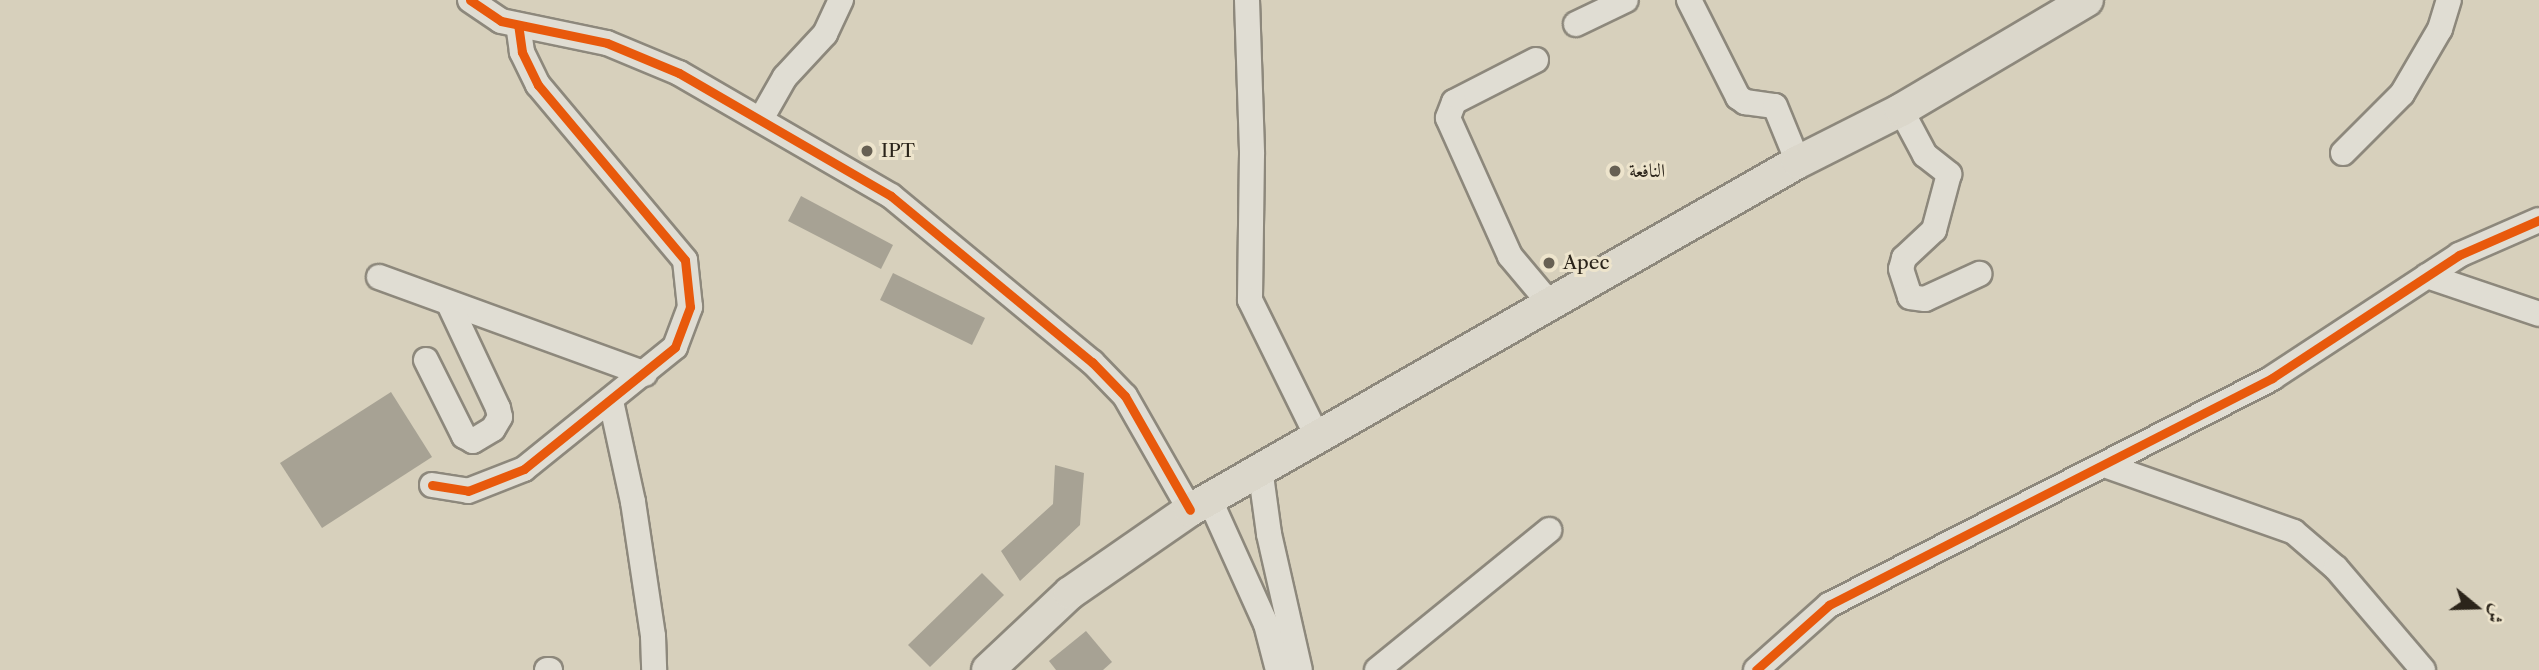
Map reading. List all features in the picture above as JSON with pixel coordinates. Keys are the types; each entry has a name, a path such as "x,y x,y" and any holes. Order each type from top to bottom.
{"main road":[{"path":"988,670 1070,593 1199,504 1552,306 1798,162 1901,110 2087,0"}],"street":[{"path":"470,0 501,20 582,37 637,54 761,119 920,217 1092,362 1125,396 1199,504 1266,624 1278,670"},
{"path":"761,119 785,77 825,34 841,0"},
{"path":"1247,0 1252,154 1250,300 1317,436"},
{"path":"1576,24 1626,0"},
{"path":"1689,0 1738,97 1745,103 1774,106 1798,162"},
{"path":"2343,153 2402,94 2440,29 2449,0"},
{"path":"432,485 468,491 524,469 645,374 675,347 690,307 685,260 538,85 522,52 518,25"},
{"path":"1536,60 1454,102 1448,118 1510,257 1552,306"},
{"path":"1901,110 1925,155 1949,174 1934,230 1904,258 1901,269 1910,297 1924,299 1979,274"},
{"path":"1756,670 1829,606 1969,530 2107,467 2314,353 2459,255 2539,220"},
{"path":"2427,276 2539,314"},
{"path":"379,277 645,374"},
{"path":"426,360 464,436 473,441 493,429 500,417 498,408 449,304"},
{"path":"611,401 633,502 653,636 654,670"},
{"path":"2107,467 2294,532 2336,568 2423,670"},
{"path":"1260,468 1269,534 1300,670"},
{"path":"1377,670 1549,530"}],"building":[{"path":"801,196 893,245 881,269 788,221"},
{"path":"893,273 985,318 972,345 880,300"},
{"path":"391,392 432,457 322,528 280,463"},
{"path":"1055,465 1084,473 1080,525 1020,581 1001,551 1053,504"},
{"path":"982,573 1004,595 930,667 908,645"},
{"path":"1086,631 1112,662 1103,670 1056,670 1049,661"}],"cycle path":[{"path":"470,0 501,21 607,43 679,73 891,196 1092,362 1125,396 1190,510"},
{"path":"432,485 468,491 524,469 675,347 690,307 685,260 538,85 522,52 518,25"},
{"path":"1756,670 1829,605 2272,378 2459,255 2539,220"}],"place":[{"name":"IPT","path":"867,151"},
{"name":"النافعة","path":"1615,171"},
{"name":"Apec","path":"1549,263"}]}
